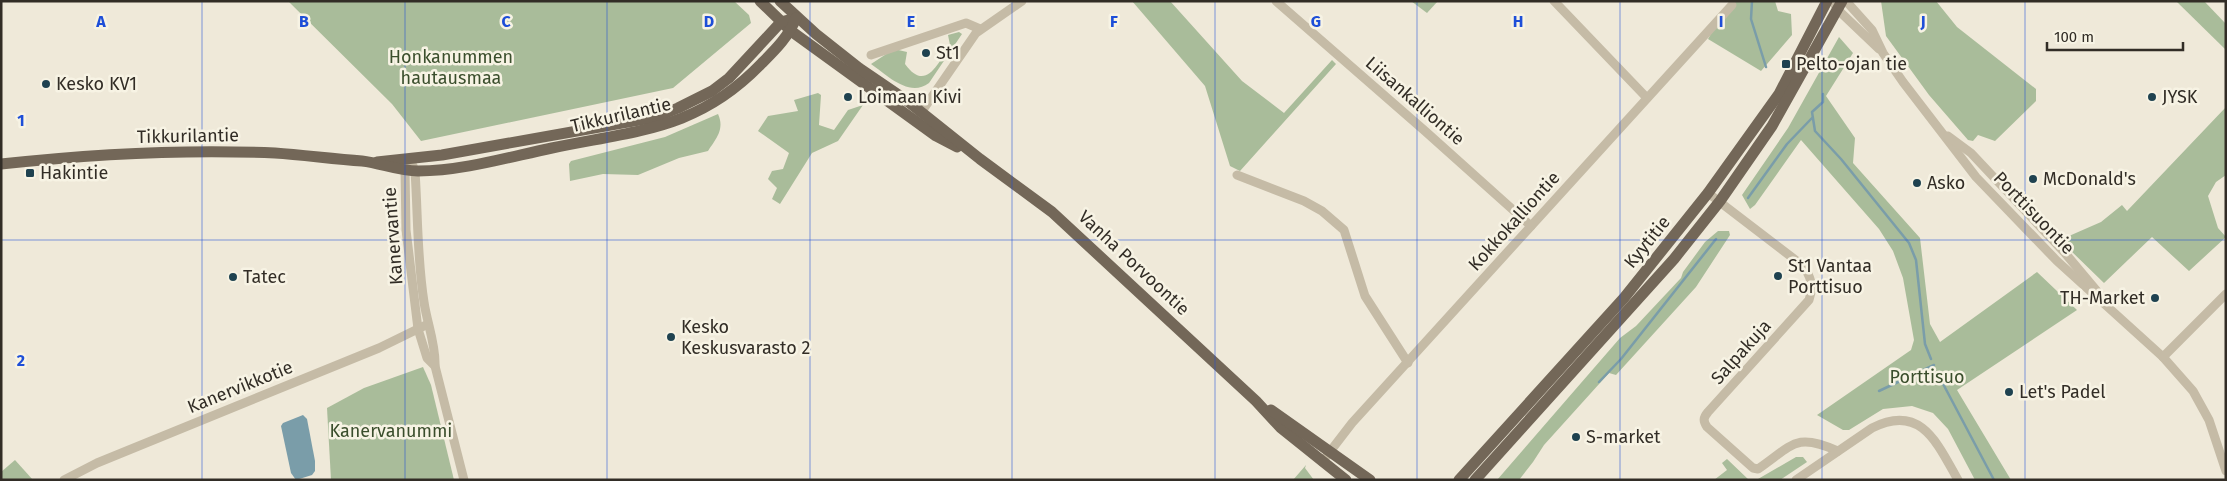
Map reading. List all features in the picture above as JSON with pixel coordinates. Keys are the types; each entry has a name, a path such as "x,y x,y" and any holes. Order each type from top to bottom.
{"main road":[{"name":"Vanha Porvoontie","path":"760,1 791,31 980,159 1052,212 1256,401 1281,428 1346,480"},
{"name":"Vanha Porvoontie","path":"780,1 796,18 918,117"},
{"name":"Kyytitie","path":"1459,480 1624,298 1708,193 1779,94 1826,1"},
{"name":"Kyytitie","path":"1475,480 1674,259 1720,201 1772,126 1839,3"},
{"path":"782,22 796,18"},
{"name":"Tikkurilantie","path":"1,164 129,154 216,152 275,154 376,162 389,168 446,168 524,154 646,130 685,118 705,109 739,86 791,31 796,18"},
{"name":"Tikkurilantie","path":"410,167 656,117 699,99 729,78 782,22"},
{"name":"Vanha Porvoontie","path":"1256,401 1303,431 1329,452 1370,480"}],"street":[{"path":"918,117 980,29 1022,1"},
{"name":"Liisankalliontie","path":"1276,1 1425,130 1531,226"},
{"path":"1554,1 1647,98"},
{"name":"Porttisuontie","path":"1839,3 1883,52 1962,160 2001,204 2057,261 2163,357 2193,391 2204,407 2224,458 2226,471"},
{"name":"Kokkokalliontie","path":"1322,462 1352,423 1732,5"},
{"path":"871,55 966,23 980,29"},
{"name":"Porttisuontie","path":"1942,131 1977,160 2087,277 2112,310"},
{"name":"Kanervantie","path":"410,167 419,258 428,324 436,356 435,366 464,480"},
{"name":"Kanervantie","path":"410,167 406,230 418,329 426,358 435,366"},
{"path":"1237,175 1304,200 1322,211 1344,230 1365,296 1408,362"},
{"name":"Salpakuja","path":"1708,193 1802,265 1811,279 1812,289 1809,300 1704,417 1707,427 1753,468 1758,469 1794,444 1805,440 1817,442 1838,451"},
{"path":"2163,357 2226,294"},
{"name":"Kanervikkotie","path":"64,480 98,463 370,352 428,324"},
{"path":"1796,480 1885,422 1914,422 1926,431 1940,449 1958,480"}],"green space":[{"name":"Honkanummen hautausmaa","path":"288,1 734,1 749,15 751,23 673,88 421,141 392,104"},
{"path":"1132,1 1170,1 1242,81 1284,113 1332,60 1336,64 1240,171 1230,166 1205,86"},
{"path":"1411,1 1438,1 1427,13"},
{"path":"1730,1 1775,1 1778,11 1791,14 1792,35 1761,71 1708,39"},
{"path":"1881,1 1936,1 1957,27 2036,89 2036,101 1995,141 1978,135 1973,141 1968,140 1929,95 1886,36"},
{"path":"2176,1 2204,1 2226,24 2226,50"},
{"path":"959,32 962,34 929,83 921,87 914,88 899,83 871,64 894,49 907,52 905,64 912,72 919,76 925,75 936,67 950,45 948,35"},
{"name":"Porttisuo","path":"1839,37 1853,53 1826,96 1855,138 1853,163 1920,238 1930,324 1940,342 2037,272 2077,310 1957,390 2011,480 1975,480 1948,429 1933,413 1912,406 1883,409 1849,430 1843,430 1817,415 1911,350 1914,340 1903,278 1893,251 1879,229 1801,140 1755,205 1750,209 1742,195 1788,128"},
{"path":"818,93 821,95 819,125 834,130 848,110 863,105 838,141 812,153 780,204 772,199 777,188 768,179 772,171 783,169 789,153 758,131 768,116 798,111 794,100"},
{"path":"2226,107 2226,175 2216,182 2208,196 2218,228 2226,237 2189,271 2152,237 2104,283 2067,247 2069,236 2101,222 2122,205 2127,211"},
{"path":"718,114 721,124 720,129 717,138 708,151 679,158 638,175 603,174 570,181 569,164 571,161 665,137"},
{"path":"1718,231 1729,231 1730,235 1696,287 1616,375 1609,373 1544,445 1519,480 1497,480 1620,338 1636,326 1681,278 1683,272 1705,242"},
{"name":"Kanervanummi","path":"423,367 431,385 454,480 331,480 327,408 364,388"},
{"path":"1796,457 1803,457 1807,462 1780,480 1753,480 1758,479"},
{"path":"1727,459 1749,480 1714,480 1727,470 1722,463"},
{"path":"15,460 33,480 1,480 1,472"},
{"path":"1306,465 1305,468 1314,480 1293,480"}],"water":[{"path":"303,415 307,419 315,461 315,471 312,475 296,480 291,473 281,426 283,423"}],"waterway":[{"path":"1752,1 1751,19 1766,67"},
{"path":"1823,94 1823,102 1812,112 1815,131 1841,159 1909,243 1916,260 1925,344 1931,359"},
{"path":"1748,198 1787,144 1812,118"},
{"path":"1599,382 1621,359 1716,239"},
{"path":"1879,391 1934,365"},
{"path":"1941,380 1994,480"}],"place":[{"name":"St1","path":"926,53"},
{"name":"Pelto-ojan tie","path":"1786,64"},
{"name":"Kesko KV1","path":"46,84"},
{"name":"Loimaan Kivi","path":"848,97"},
{"name":"JYSK","path":"2152,97"},
{"name":"Hakintie","path":"30,173"},
{"name":"McDonald's","path":"2033,179"},
{"name":"Asko","path":"1917,183"},
{"name":"St1 Vantaa Porttisuo","path":"1778,276"},
{"name":"Tatec","path":"233,277"},
{"name":"TH-Market","path":"2155,298"},
{"name":"Kesko Keskusvarasto 2","path":"671,337"},
{"name":"Let's Padel","path":"2009,392"},
{"name":"S-market","path":"1576,437"}]}
